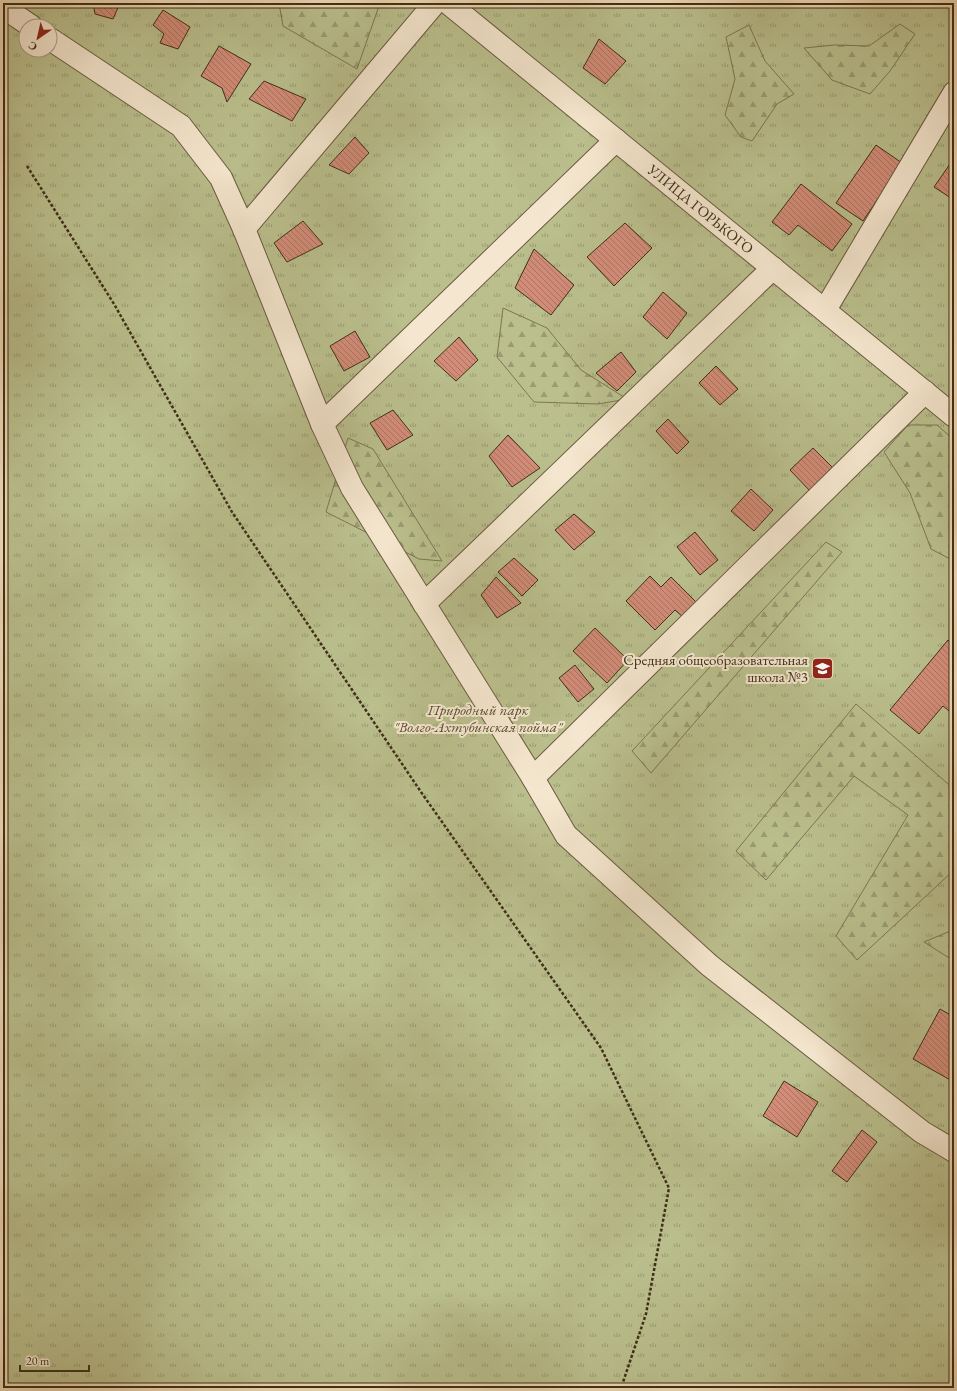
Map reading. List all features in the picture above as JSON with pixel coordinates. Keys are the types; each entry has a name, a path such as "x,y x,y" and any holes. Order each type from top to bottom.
{"street":[{"path":"244,229 435,3"},
{"name":"УЛИЦА ГОРЬКОГО","path":"448,3 954,416"},
{"path":"3,7 19,18"},
{"path":"58,44 181,126 221,178 244,229 322,424 352,488 533,778 566,835 709,965 922,1132 954,1151"},
{"path":"825,310 954,93"},
{"path":"322,424 616,140"},
{"path":"424,604 773,268"},
{"path":"533,778 925,392"}],"path":[{"path":"27,166 114,304 232,512 417,785 601,1048 669,1188 646,1314 621,1388"}],"green space":[{"name":"Природный парк \"Волго-Ахтубинская пойма\"","path":"3,3 954,3 954,1388 3,1388"},
{"path":"279,3 380,3 357,69 283,26"},
{"path":"900,24 915,34 890,71 870,94 832,80 804,48 834,45 869,46"},
{"path":"749,25 765,61 794,94 777,104 752,141 741,137 725,115 735,79 726,37"},
{"path":"503,308 547,328 581,370 627,399 598,404 534,402 497,357"},
{"path":"908,425 937,425 954,440 954,561 931,549 910,493 884,452"},
{"path":"348,438 373,449 442,561 419,559 326,512"},
{"path":"826,542 842,552 651,773 632,751"},
{"path":"856,704 954,789 954,870 857,960 836,936 908,815 854,776 766,880 736,851"},
{"path":"948,932 954,935 954,960 924,942"}],"building":[{"path":"93,3 120,3 113,19 95,14"},
{"path":"163,10 190,27 178,49 160,43 164,34 153,25"},
{"path":"599,39 626,61 605,84 583,68"},
{"path":"219,46 251,64 227,102 222,88 201,76"},
{"path":"264,81 306,99 292,121 249,99"},
{"path":"355,137 369,153 349,174 329,165"},
{"path":"876,145 902,163 863,221 836,203"},
{"path":"950,164 954,167 954,200 934,187"},
{"path":"801,184 852,224 832,251 798,225 789,235 772,222"},
{"path":"303,221 323,244 287,262 274,243"},
{"path":"625,223 652,248 614,286 587,257"},
{"path":"534,249 574,285 551,315 515,288"},
{"path":"663,292 687,313 667,339 643,317"},
{"path":"355,331 370,357 344,371 330,346"},
{"path":"459,337 478,360 456,381 434,361"},
{"path":"621,352 636,372 617,391 596,373"},
{"path":"716,366 738,389 720,405 699,383"},
{"path":"393,410 413,435 387,450 370,423"},
{"path":"668,419 689,442 677,454 656,431"},
{"path":"508,435 540,468 512,487 489,456"},
{"path":"813,448 835,470 811,492 790,470"},
{"path":"751,489 773,510 754,531 731,511"},
{"path":"574,514 595,532 574,550 555,530"},
{"path":"695,532 718,560 700,575 677,547"},
{"path":"514,558 538,580 522,596 498,572"},
{"path":"650,576 661,587 671,577 698,604 684,618 675,610 655,630 626,601"},
{"path":"496,577 521,603 497,618 481,595"},
{"path":"595,628 628,660 607,683 573,651"},
{"path":"948,640 954,646 954,715 943,706 919,734 890,710"},
{"path":"575,665 594,689 578,702 559,678"},
{"path":"940,1009 954,1017 954,1082 913,1059"},
{"path":"784,1081 818,1102 797,1137 763,1116"},
{"path":"862,1130 877,1142 847,1182 832,1171"}],"place":[{"name":"Средняя общеобразовательная школа №3","path":"823,669"}]}
